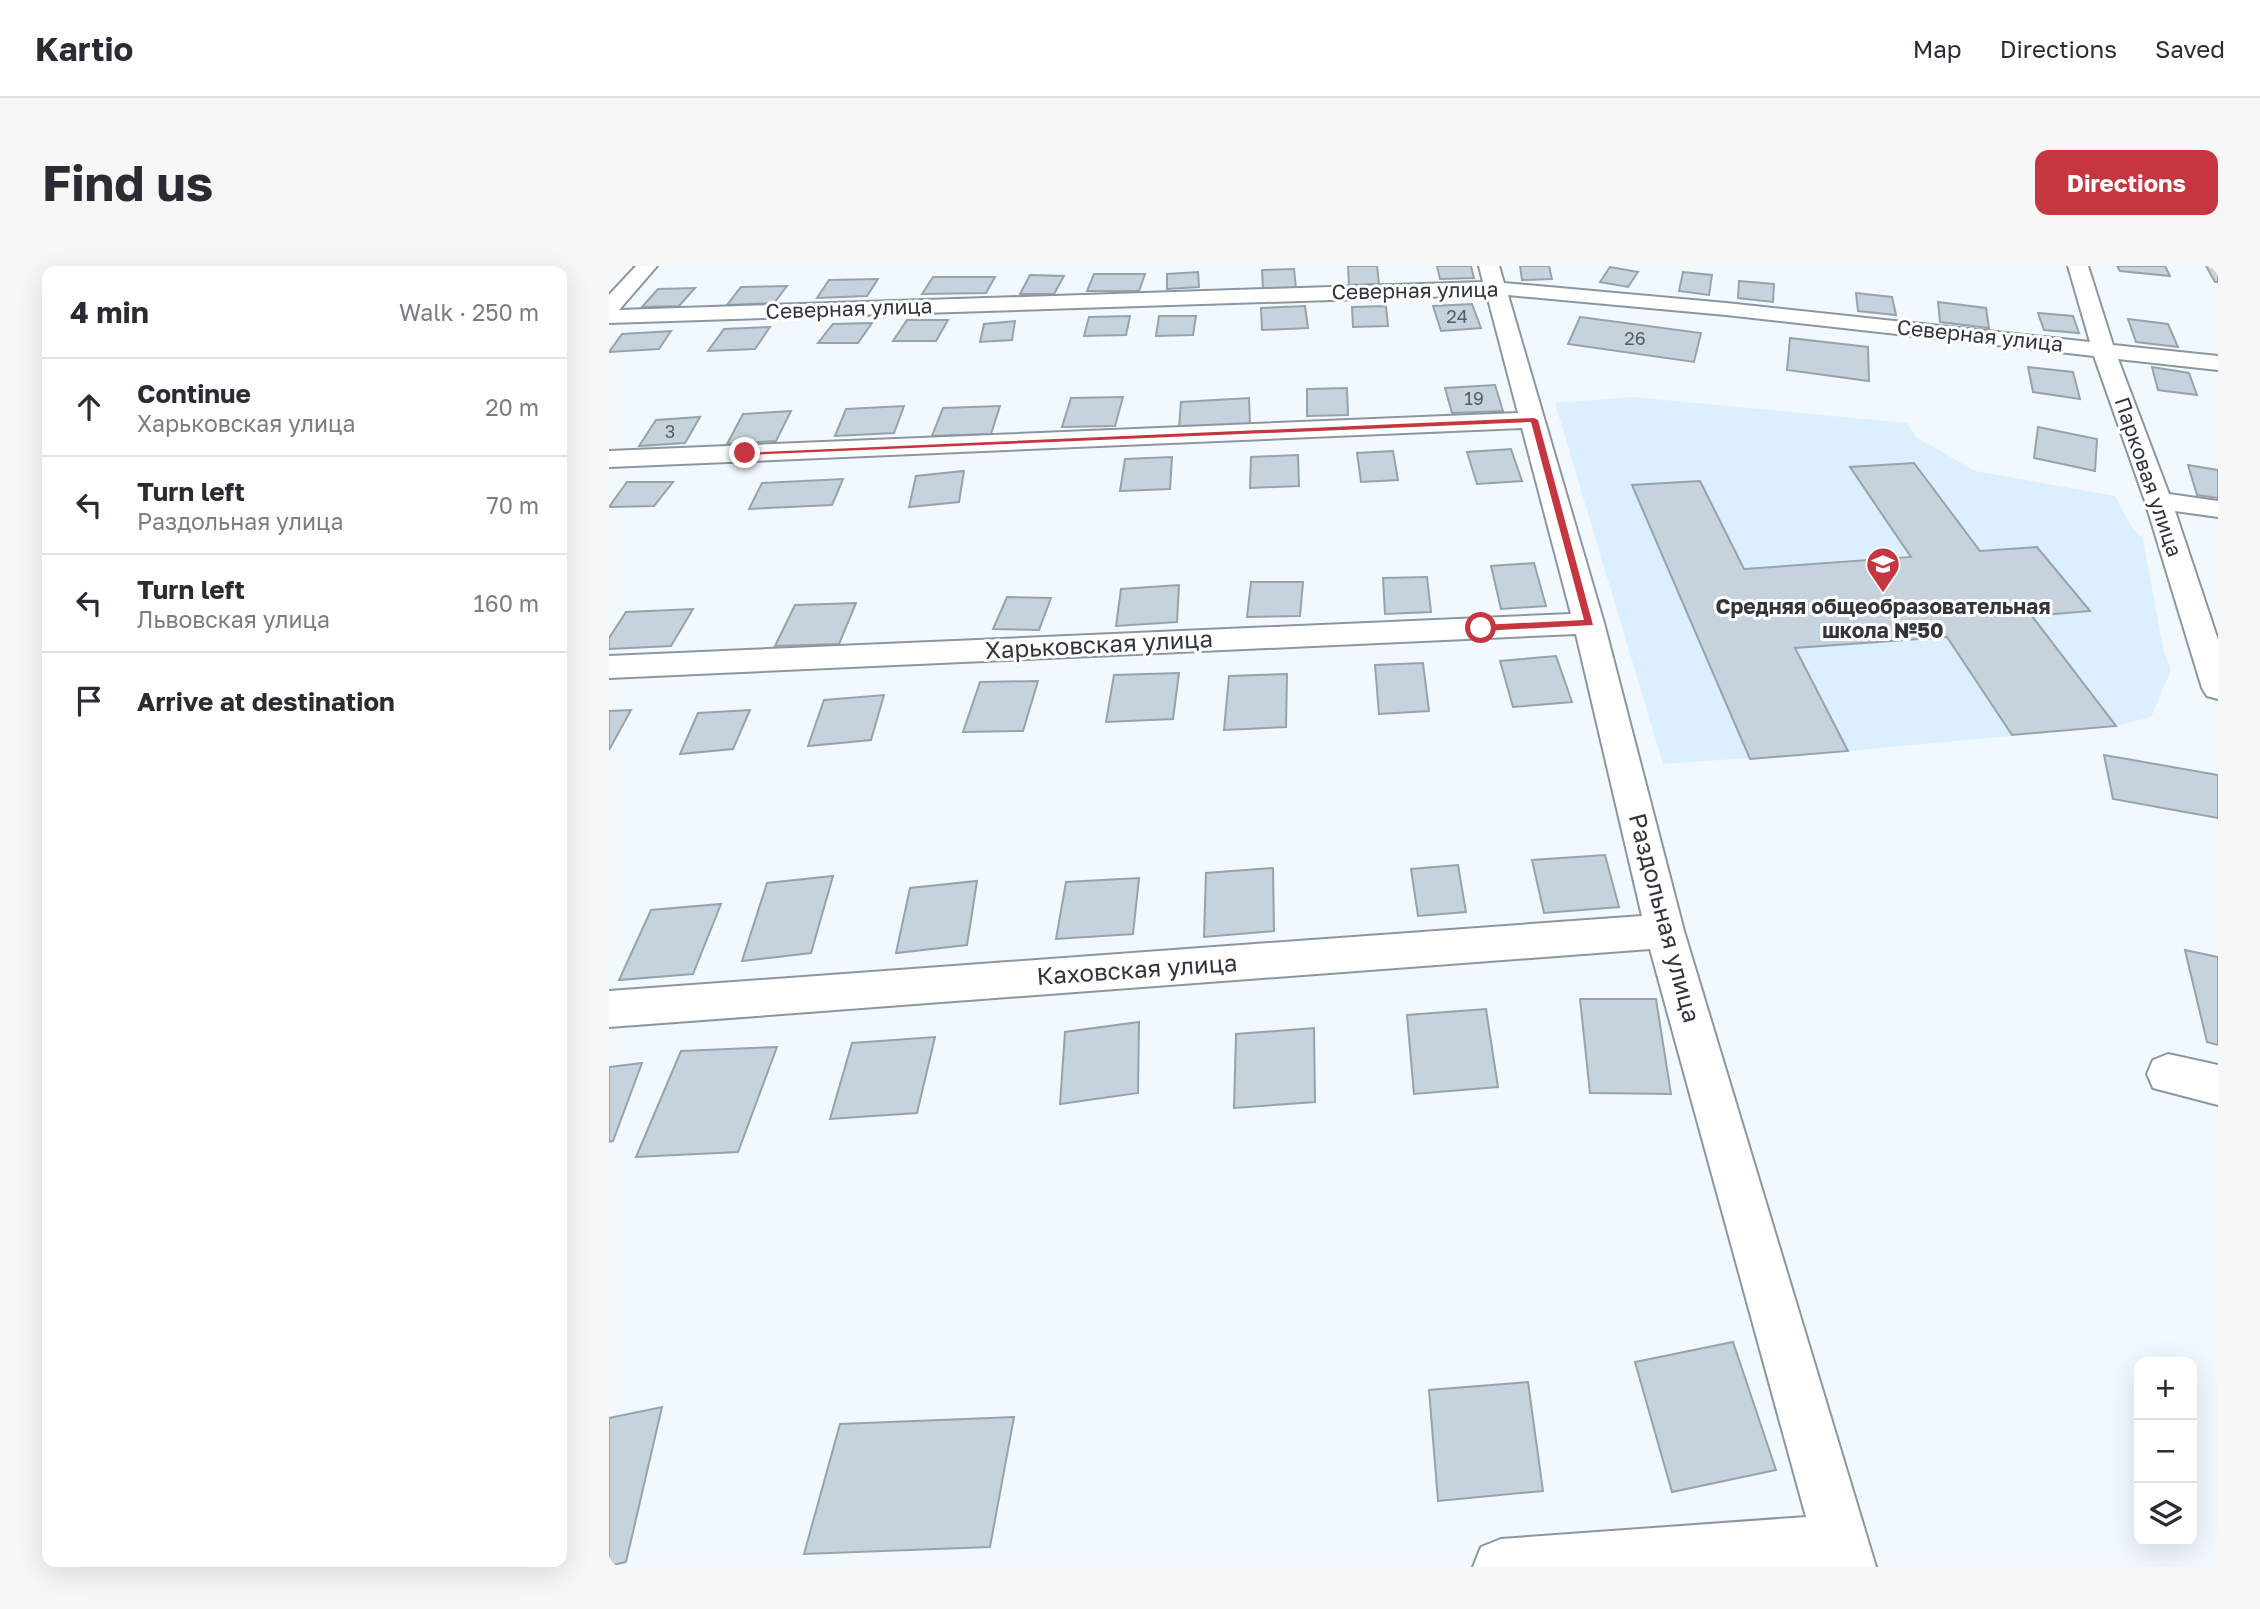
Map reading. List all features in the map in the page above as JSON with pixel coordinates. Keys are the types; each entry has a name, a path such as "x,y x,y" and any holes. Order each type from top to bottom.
{"street":[{"path":"609,308 647,266"},
{"name":"Парковая улица","path":"2078,266 2103,349 2158,501 2218,688"},
{"name":"Северная улица","path":"609,317 1492,277 1726,309 2218,363"},
{"name":"Раздольная улица","path":"1492,277 1589,623 1665,931 1844,1555"},
{"path":"609,459 1534,420"},
{"path":"2158,501 2218,509"},
{"name":"Харьковская улица","path":"609,667 1589,623"},
{"name":"Каховская улица","path":"609,1009 1665,931"},
{"path":"2168,1074 2218,1085"},
{"path":"1501,1567 1844,1555"}],"shaded area":[{"name":"Средняя общеобразовательная школа №50","path":"1634,397 1907,423 1916,437 1975,471 2115,496 2131,526 2143,539 2163,648 2171,670 2151,717 2116,726 1848,751 1663,764 1555,403"}],"building":[{"path":"1348,266 1377,266 1379,284 1349,285"},
{"path":"1437,266 1471,266 1474,278 1440,279"},
{"path":"1520,266 1549,266 1552,279 1522,280"},
{"path":"2117,266 2165,266 2170,276 2120,271"},
{"path":"2206,266 2218,266 2218,282 2215,282"},
{"path":"1610,267 1638,272 1628,287 1600,282"},
{"path":"1294,269 1296,288 1263,290 1262,270"},
{"path":"1198,272 1199,287 1167,289 1167,274"},
{"path":"1683,272 1712,275 1709,295 1679,291"},
{"path":"1094,274 1145,274 1139,291 1087,291"},
{"path":"1030,275 1064,276 1054,294 1020,294"},
{"path":"933,277 995,277 986,293 922,294"},
{"path":"878,279 867,296 817,298 829,280"},
{"path":"1739,281 1774,284 1773,302 1738,298"},
{"path":"787,286 774,303 727,305 741,287"},
{"path":"695,288 679,306 642,307 658,289"},
{"path":"1856,293 1892,297 1896,315 1858,311"},
{"path":"1938,302 1986,308 1989,328 1940,322"},
{"path":"1472,304 1481,328 1441,331 1433,306"},
{"path":"1305,306 1308,328 1262,330 1261,308"},
{"path":"1386,306 1388,326 1353,327 1352,307"},
{"path":"2038,313 2073,316 2079,333 2044,330"},
{"path":"1130,316 1126,335 1084,336 1089,317"},
{"path":"1159,316 1196,316 1193,335 1156,336"},
{"path":"1580,317 1701,333 1694,362 1568,344"},
{"path":"2128,319 2168,324 2178,347 2136,342"},
{"path":"907,320 948,320 936,341 893,341"},
{"path":"1015,321 1012,340 980,342 984,324"},
{"path":"872,323 858,343 818,343 833,324"},
{"path":"770,327 755,349 708,351 724,329"},
{"path":"671,331 659,349 609,352 622,334"},
{"path":"1790,338 1868,347 1869,381 1787,370"},
{"path":"2028,367 2073,372 2080,399 2033,392"},
{"path":"2152,367 2189,373 2197,395 2158,390"},
{"path":"1495,385 1503,411 1452,413 1445,388"},
{"path":"1347,388 1348,415 1307,416 1307,389"},
{"path":"1123,397 1115,426 1062,427 1071,398"},
{"path":"1249,398 1250,424 1179,428 1181,402"},
{"path":"904,406 894,433 835,436 846,409"},
{"path":"1000,406 991,434 932,436 943,408"},
{"path":"791,411 776,441 727,444 743,414"},
{"path":"700,417 685,443 639,446 656,420"},
{"path":"2038,427 2097,439 2095,471 2034,458"},
{"path":"1511,449 1522,481 1477,484 1467,452"},
{"path":"1393,451 1398,480 1361,482 1357,453"},
{"path":"1298,455 1299,486 1250,488 1251,457"},
{"path":"1172,457 1170,489 1120,491 1125,459"},
{"path":"1914,463 1980,551 2037,547 2090,611 2032,616 2116,726 2012,735 1947,637 1795,648 1848,751 1750,759 1632,485 1700,481 1744,569 1911,557 1850,467"},
{"path":"2188,465 2218,470 2218,498 2197,495"},
{"path":"964,471 959,502 909,507 916,476"},
{"path":"843,479 832,505 749,509 762,483"},
{"path":"627,482 673,482 654,506 609,507"},
{"path":"1534,563 1546,606 1501,609 1491,566"},
{"path":"1427,577 1431,612 1385,614 1383,578"},
{"path":"1251,582 1303,582 1300,616 1247,617"},
{"path":"1179,585 1177,622 1116,626 1121,589"},
{"path":"1007,597 1051,598 1039,630 993,629"},
{"path":"856,603 839,644 775,646 795,605"},
{"path":"693,609 671,646 609,649 609,638 626,612"},
{"path":"1556,656 1572,702 1513,707 1500,661"},
{"path":"1423,663 1429,711 1379,714 1375,665"},
{"path":"1179,673 1173,719 1106,722 1114,675"},
{"path":"1287,674 1286,727 1224,730 1229,676"},
{"path":"1038,681 1023,731 963,732 980,682"},
{"path":"884,695 871,740 808,746 824,700"},
{"path":"631,710 609,750 609,711"},
{"path":"750,710 733,749 680,754 698,713"},
{"path":"2104,755 2218,775 2218,818 2113,799"},
{"path":"1605,855 1619,907 1544,913 1532,860"},
{"path":"1458,865 1466,912 1418,916 1411,869"},
{"path":"1273,868 1274,931 1204,937 1206,873"},
{"path":"833,876 811,953 742,961 767,883"},
{"path":"1139,878 1133,934 1056,939 1066,882"},
{"path":"977,881 967,945 896,953 910,888"},
{"path":"721,904 693,974 619,980 651,910"},
{"path":"2185,950 2218,957 2218,1045 2207,1042"},
{"path":"1580,999 1656,999 1671,1094 1590,1093"},
{"path":"1486,1009 1498,1087 1414,1094 1407,1015"},
{"path":"1139,1022 1138,1093 1060,1104 1065,1032"},
{"path":"1314,1028 1315,1102 1234,1108 1236,1034"},
{"path":"935,1037 917,1113 830,1119 852,1043"},
{"path":"777,1047 738,1152 636,1157 681,1051"},
{"path":"642,1063 613,1141 609,1142 609,1067"},
{"path":"1733,1342 1776,1470 1672,1492 1635,1362"},
{"path":"1528,1382 1543,1491 1438,1501 1429,1390"},
{"path":"662,1407 626,1562 609,1566 609,1418"},
{"path":"1014,1417 990,1547 804,1554 840,1424"}],"place":[{"name":"Средняя общеобразовательная школа №50","path":"1883,594"}],"route":[{"path":"745,453 1534,420 1589,623 1481,628"}]}
